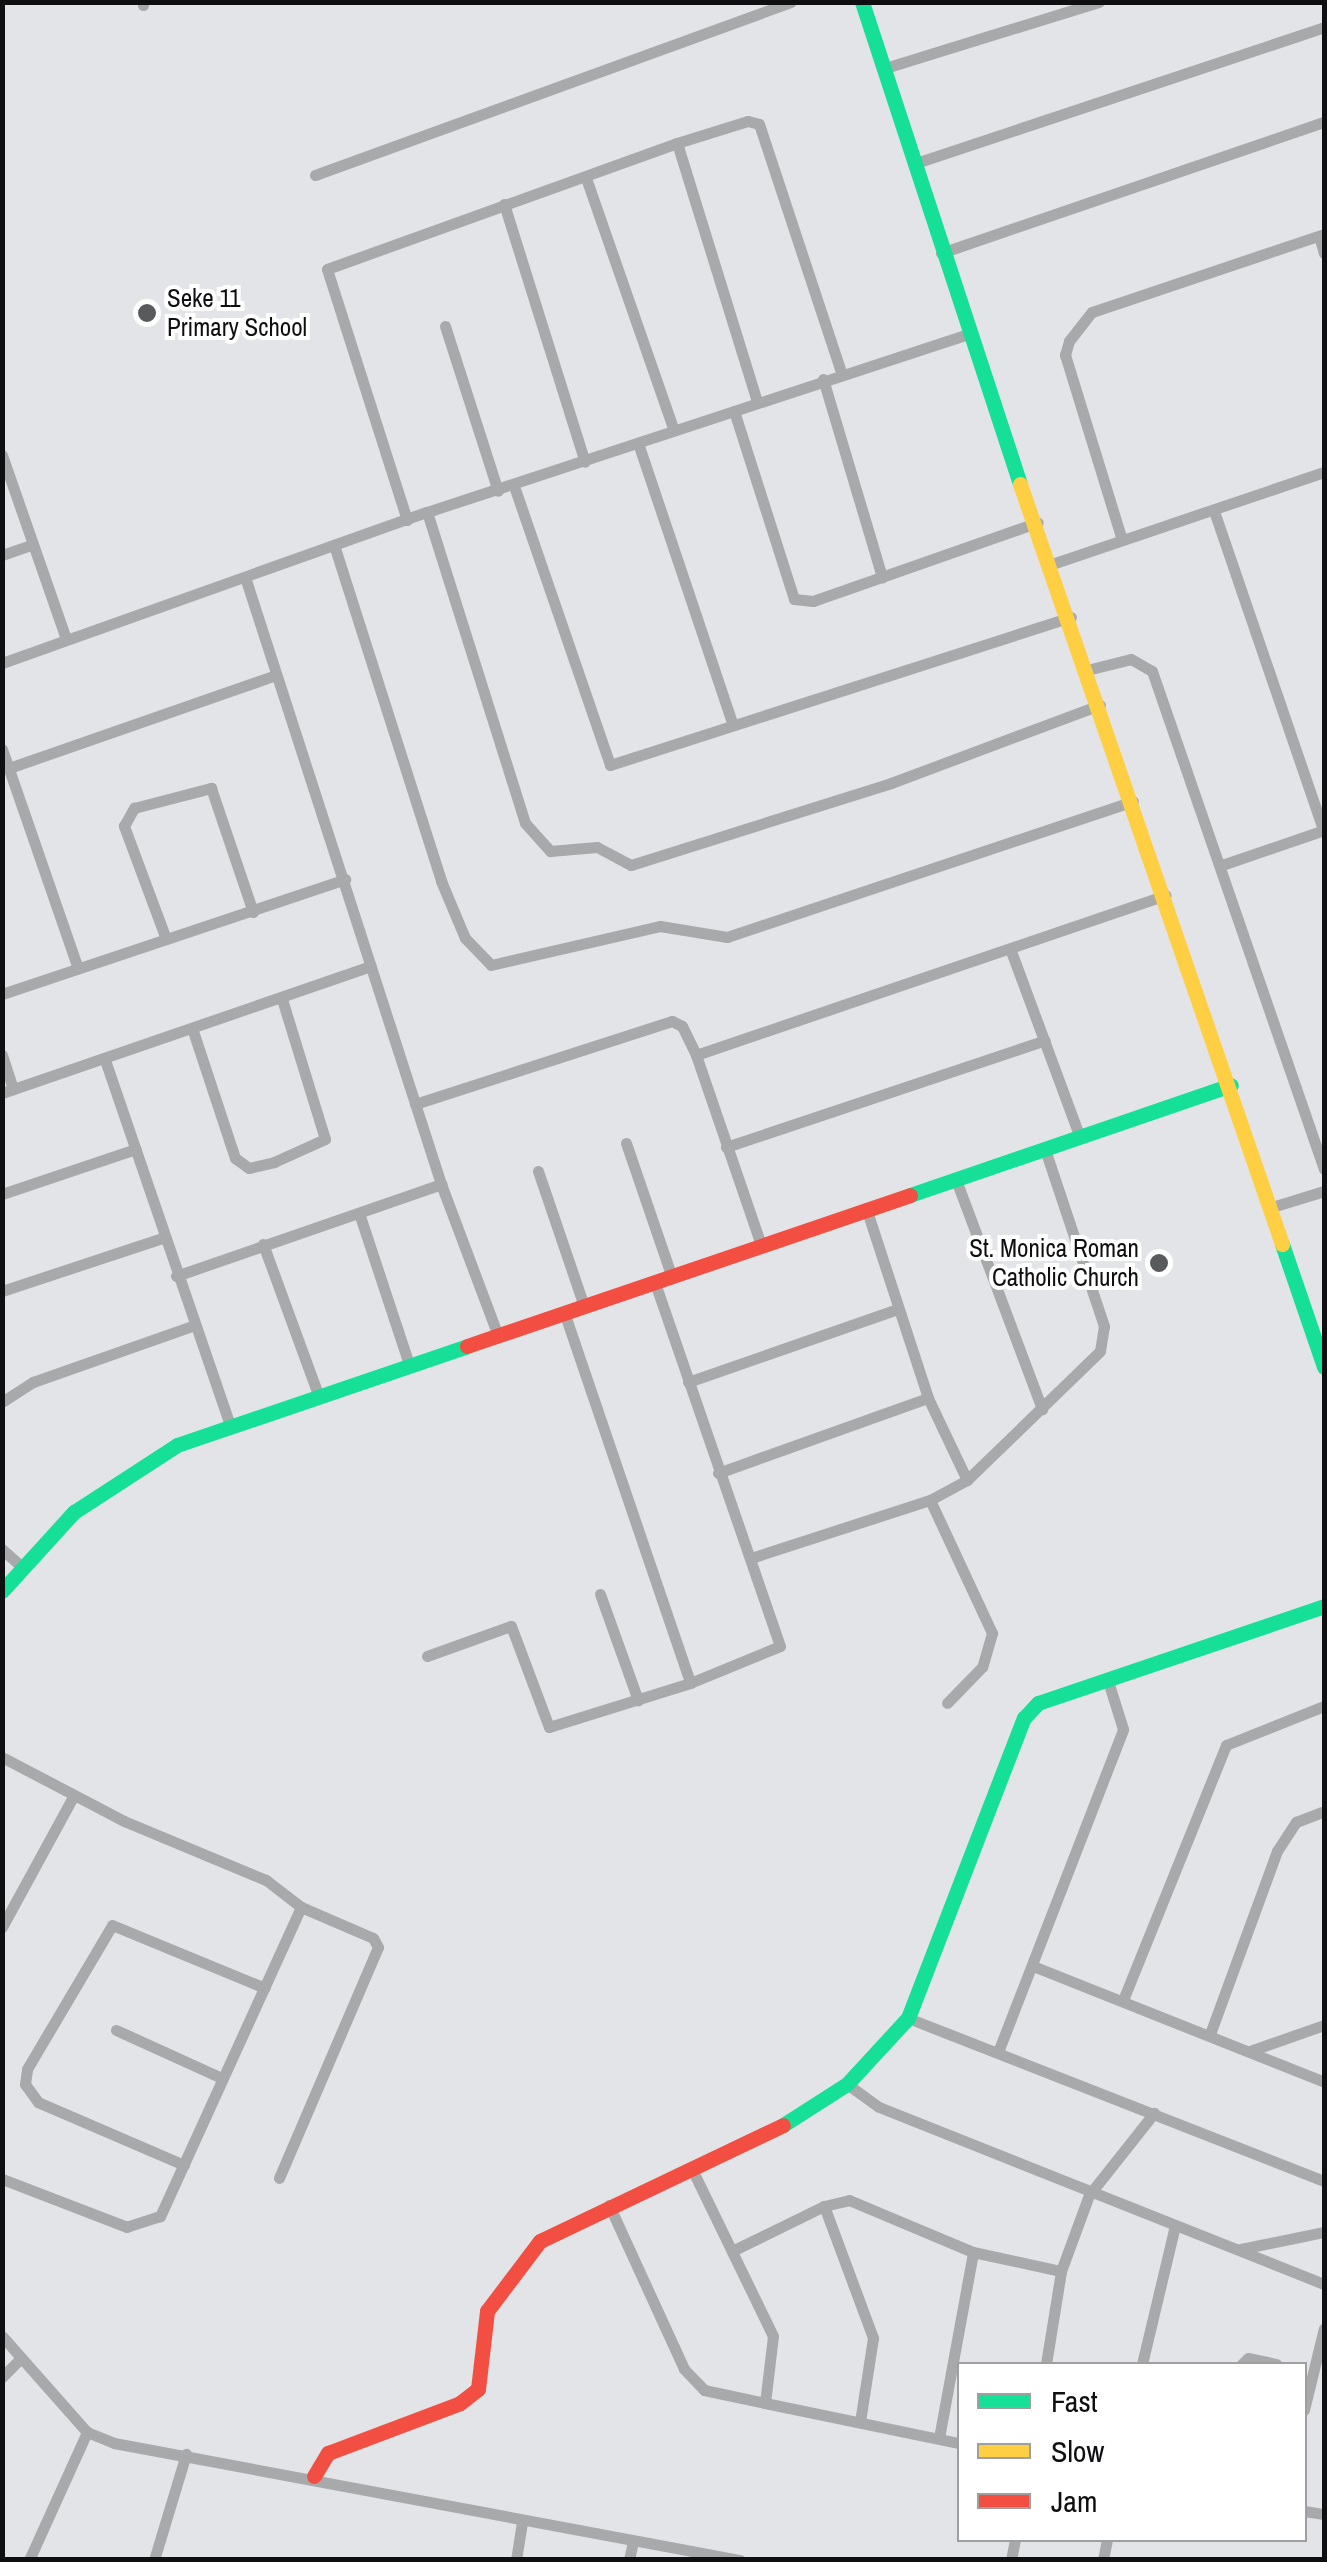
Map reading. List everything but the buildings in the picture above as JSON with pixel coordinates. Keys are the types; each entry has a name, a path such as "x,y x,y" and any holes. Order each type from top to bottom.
{"street":[{"path":"315,176 791,2"},
{"path":"862,2 941,253 1038,522 1324,1367"},
{"path":"882,70 1100,2"},
{"path":"912,164 1324,27"},
{"path":"406,520 327,269 677,143 748,120 759,124 841,372"},
{"path":"941,253 1324,122"},
{"path":"677,143 756,402"},
{"path":"586,178 674,430"},
{"path":"504,204 584,462"},
{"path":"1122,540 1065,355 1069,341 1092,312 1321,235 1324,253"},
{"path":"445,326 498,491"},
{"path":"2,662 426,512 734,412 841,372 971,333"},
{"path":"823,380 882,577"},
{"path":"734,412 788,594 813,601 1038,522"},
{"path":"638,443 732,722"},
{"path":"3,458 66,639"},
{"path":"1052,564 1323,476"},
{"path":"514,486 610,765 732,722 1070,617"},
{"path":"1214,511 1324,830 1222,865"},
{"path":"426,512 524,823 550,851 597,847 630,864 891,783 1100,705"},
{"path":"2,555 31,545"},
{"path":"334,545 441,881 465,938 492,965 660,926 726,937 1133,802"},
{"path":"245,577 273,676 345,879 415,1104 497,1333"},
{"path":"1087,670 1130,659 1152,671 1324,1169"},
{"path":"9,768 273,676"},
{"path":"2,748 78,968"},
{"path":"166,939 124,826 134,808 211,788 253,912"},
{"path":"2,994 345,879"},
{"path":"696,1055 1011,951 1165,895"},
{"path":"1011,951 1080,1138"},
{"path":"2,1055 8,1091 193,1031 371,966"},
{"path":"193,1031 235,1158 249,1168 274,1162 325,1139 282,999"},
{"path":"415,1104 662,1021 682,1026 696,1055 761,1246"},
{"path":"726,1147 1045,1040"},
{"path":"106,1060 192,1326 230,1425"},
{"path":"2,1590 20,1565 137,1466 230,1425 1231,1086"},
{"path":"626,1143 672,1277"},
{"path":"2,1194 136,1149"},
{"path":"751,1558 930,1500 967,1480 1042,1409 1106,1338 1045,1150"},
{"path":"538,1171 584,1306"},
{"path":"956,1180 1042,1409"},
{"path":"176,1276 442,1184"},
{"path":"1272,1207 1324,1191"},
{"path":"866,1208 928,1398 967,1480"},
{"path":"358,1213 409,1364"},
{"path":"2,1291 164,1236"},
{"path":"263,1244 318,1394"},
{"path":"428,1656 511,1626 549,1727 690,1683 780,1646 656,1282"},
{"path":"688,1382 898,1309"},
{"path":"564,1312 690,1683"},
{"path":"2,1402 33,1382 192,1326"},
{"path":"718,1473 928,1398"},
{"path":"930,1500 992,1633 982,1667 947,1703"},
{"path":"2,1549 20,1565"},
{"path":"600,1594 638,1700"},
{"path":"314,2476 328,2453 460,2404 478,2389 480,2334 508,2276 540,2240 814,2110 847,2084 908,2018 1024,1718 1038,1703 1324,1606"},
{"path":"998,2052 1122,1729 1107,1678"},
{"path":"1124,2000 1226,1745 1324,1706"},
{"path":"2,1757 74,1796 266,1880 300,1907 372,1938 378,1947 279,2178"},
{"path":"2,1927 74,1796"},
{"path":"1210,2034 1277,1852 1296,1822 1324,1811"},
{"path":"2,2179 127,2227 141,2226 160,2216 300,1907"},
{"path":"184,2165 38,2102 25,2084 27,2069 112,1925 265,1988"},
{"path":"1033,1966 1324,2082"},
{"path":"908,2018 1324,2181"},
{"path":"1250,2051 1324,2024"},
{"path":"116,2030 222,2078"},
{"path":"847,2084 879,2107 1324,2284"},
{"path":"1046,2362 1061,2271 1090,2194 1154,2113"},
{"path":"691,2167 772,2336 765,2403"},
{"path":"732,2252 824,2206 860,2203 972,2252 1061,2271"},
{"path":"609,2205 684,2369 704,2390 957,2442"},
{"path":"824,2206 873,2338 860,2422"},
{"path":"1142,2362 1175,2226"},
{"path":"1238,2249 1324,2232"},
{"path":"939,2438 972,2252"},
{"path":"1308,2371 1324,2328"},
{"path":"2,2336 87,2432 522,2521 740,2560"},
{"path":"2,2377 20,2359"},
{"path":"29,2560 87,2432"},
{"path":"154,2560 186,2454"},
{"path":"516,2560 522,2521"},
{"path":"629,2560 633,2542"}],"traffic: fast":[{"path":"862,2 1020,484"},
{"path":"910,1195 1231,1085"},
{"path":"1282,1244 1324,1367"},
{"path":"2,1591 74,1512 177,1445 467,1346"},
{"path":"783,2125 847,2084 908,2018 1024,1718 1038,1703 1324,1606"}],"traffic: slow":[{"path":"1020,484 1282,1244"}],"traffic: jam":[{"path":"467,1346 910,1195"},
{"path":"314,2476 328,2453 460,2403 478,2389 487,2311 540,2241 783,2125"}],"place":[{"name":"Seke 11 Primary School","path":"147,313"},
{"name":"St. Monica Roman Catholic Church","path":"1159,1263"}]}
